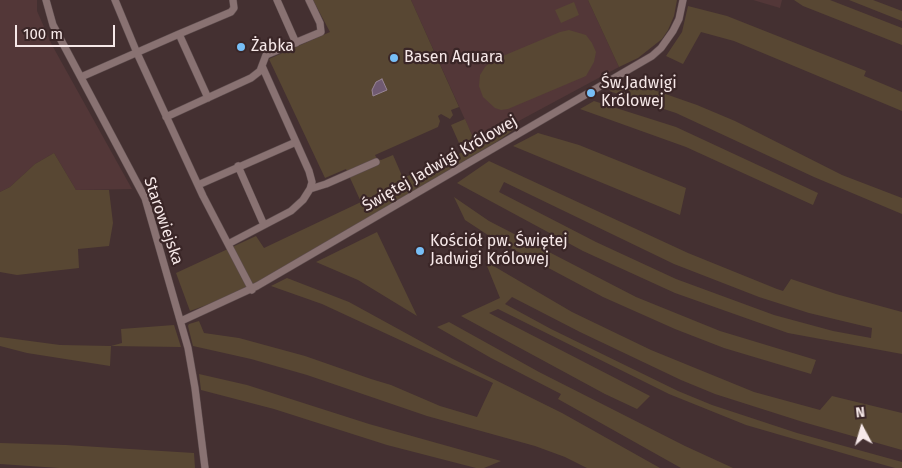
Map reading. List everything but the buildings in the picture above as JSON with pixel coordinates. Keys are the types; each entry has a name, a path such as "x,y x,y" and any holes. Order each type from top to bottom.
{"street":[{"name":"Starowiejska","path":"46,0 52,25 144,198 181,321 192,366 205,468"},
{"path":"115,0 198,185 252,290"},
{"path":"80,77 231,12 234,8 233,0"},
{"path":"277,0 296,42"},
{"path":"166,117 251,78 260,71 266,55 321,32 320,23 309,0"},
{"name":"Świętej Jadwigi Królowej","path":"181,321 252,290 652,56 661,48 673,31 679,19 683,0"},
{"path":"179,34 208,98"},
{"path":"228,244 291,211 303,200 312,182 309,171 262,66"},
{"path":"198,185 296,142"},
{"path":"310,189 376,162"},
{"path":"238,166 264,225"}],"shaded area":[{"path":"0,0 37,0 37,11 52,45 132,189 76,190 54,153 35,164 10,187 0,192"},
{"path":"313,0 411,0 459,107 451,110 453,115 450,119 441,114 438,116 440,121 438,127 375,155 377,159 381,160 393,155 403,178 463,152 451,125 465,119 476,144 514,124 516,128 498,141 263,280 190,311 176,273 256,236 264,248 361,202 346,169 325,178 269,59 330,32"},
{"path":"411,0 588,0 619,67 476,144"},
{"path":"588,0 677,0 674,16 662,39 638,58 619,67"},
{"path":"753,0 782,0 780,8"},
{"path":"794,0 830,0 902,28 902,45 803,6"},
{"path":"849,0 873,0 902,11 902,21"},
{"path":"574,2 579,15 561,23 555,10"},
{"path":"688,6 727,16 866,71 864,76 902,92 902,111 734,41 701,32 683,64 666,56 682,32"},
{"path":"569,30 586,35 596,52 594,62 586,76 508,109 501,110 495,108 483,97 479,86 480,75 491,61"},
{"path":"382,79 387,90 373,96 372,90 376,82"},
{"path":"627,82 697,105 735,121 842,175 902,198 902,214 814,177 676,113 609,91"},
{"path":"594,101 676,127 818,193 813,205 686,147 580,109"},
{"path":"538,133 579,145 686,188 680,215 513,146"},
{"path":"54,153 76,190 109,190 113,223 109,246 78,249 79,268 17,275 0,272 0,192 10,187 35,164"},
{"path":"489,161 688,253 777,289 783,291 791,279 836,294 902,312 902,354 788,333 675,293 583,251 457,183","holes":["504,182 674,264 759,297 809,313 872,328 871,338 833,331 774,315 676,279 596,242 499,192"]},
{"path":"454,197 489,221 636,297 720,331 816,360 811,374 724,348 675,329 603,297 494,239 465,220"},
{"path":"377,232 417,316 358,280 316,262"},
{"path":"485,261 572,312 651,350 754,392 820,410 832,396 902,413 902,450 803,422 715,394 580,332 512,297 505,304 551,329 678,391 712,405 797,433 902,462 902,468 895,468 746,425 669,394 498,309 489,313 650,396 637,409 605,394 461,316 500,298"},
{"path":"287,278 349,302 453,359 562,413 660,468 587,468 565,457 535,446 427,416 307,375 251,359 193,346 188,326 199,321 204,333 239,338 305,356 391,385 440,406 477,417 493,383 322,304 271,286"},
{"path":"449,322 539,372 685,446 733,468 681,468 558,399 561,394 491,358 437,327"},
{"path":"174,325 181,347 111,346 122,343 121,329"},
{"path":"0,337 60,345 111,346 110,366 27,353 0,346"},
{"path":"199,374 247,385 369,424 501,461 484,468 476,468 387,445 274,409 201,390"},
{"path":"0,443 194,453 195,468 59,468 0,464"}],"place":[{"name":"Żabka","path":"241,47"},
{"name":"Basen Aquara","path":"394,58"},
{"name":"Św.Jadwigi Królowej","path":"591,93"},
{"name":"Kościół pw. Świętej Jadwigi Królowej","path":"420,251"}]}
